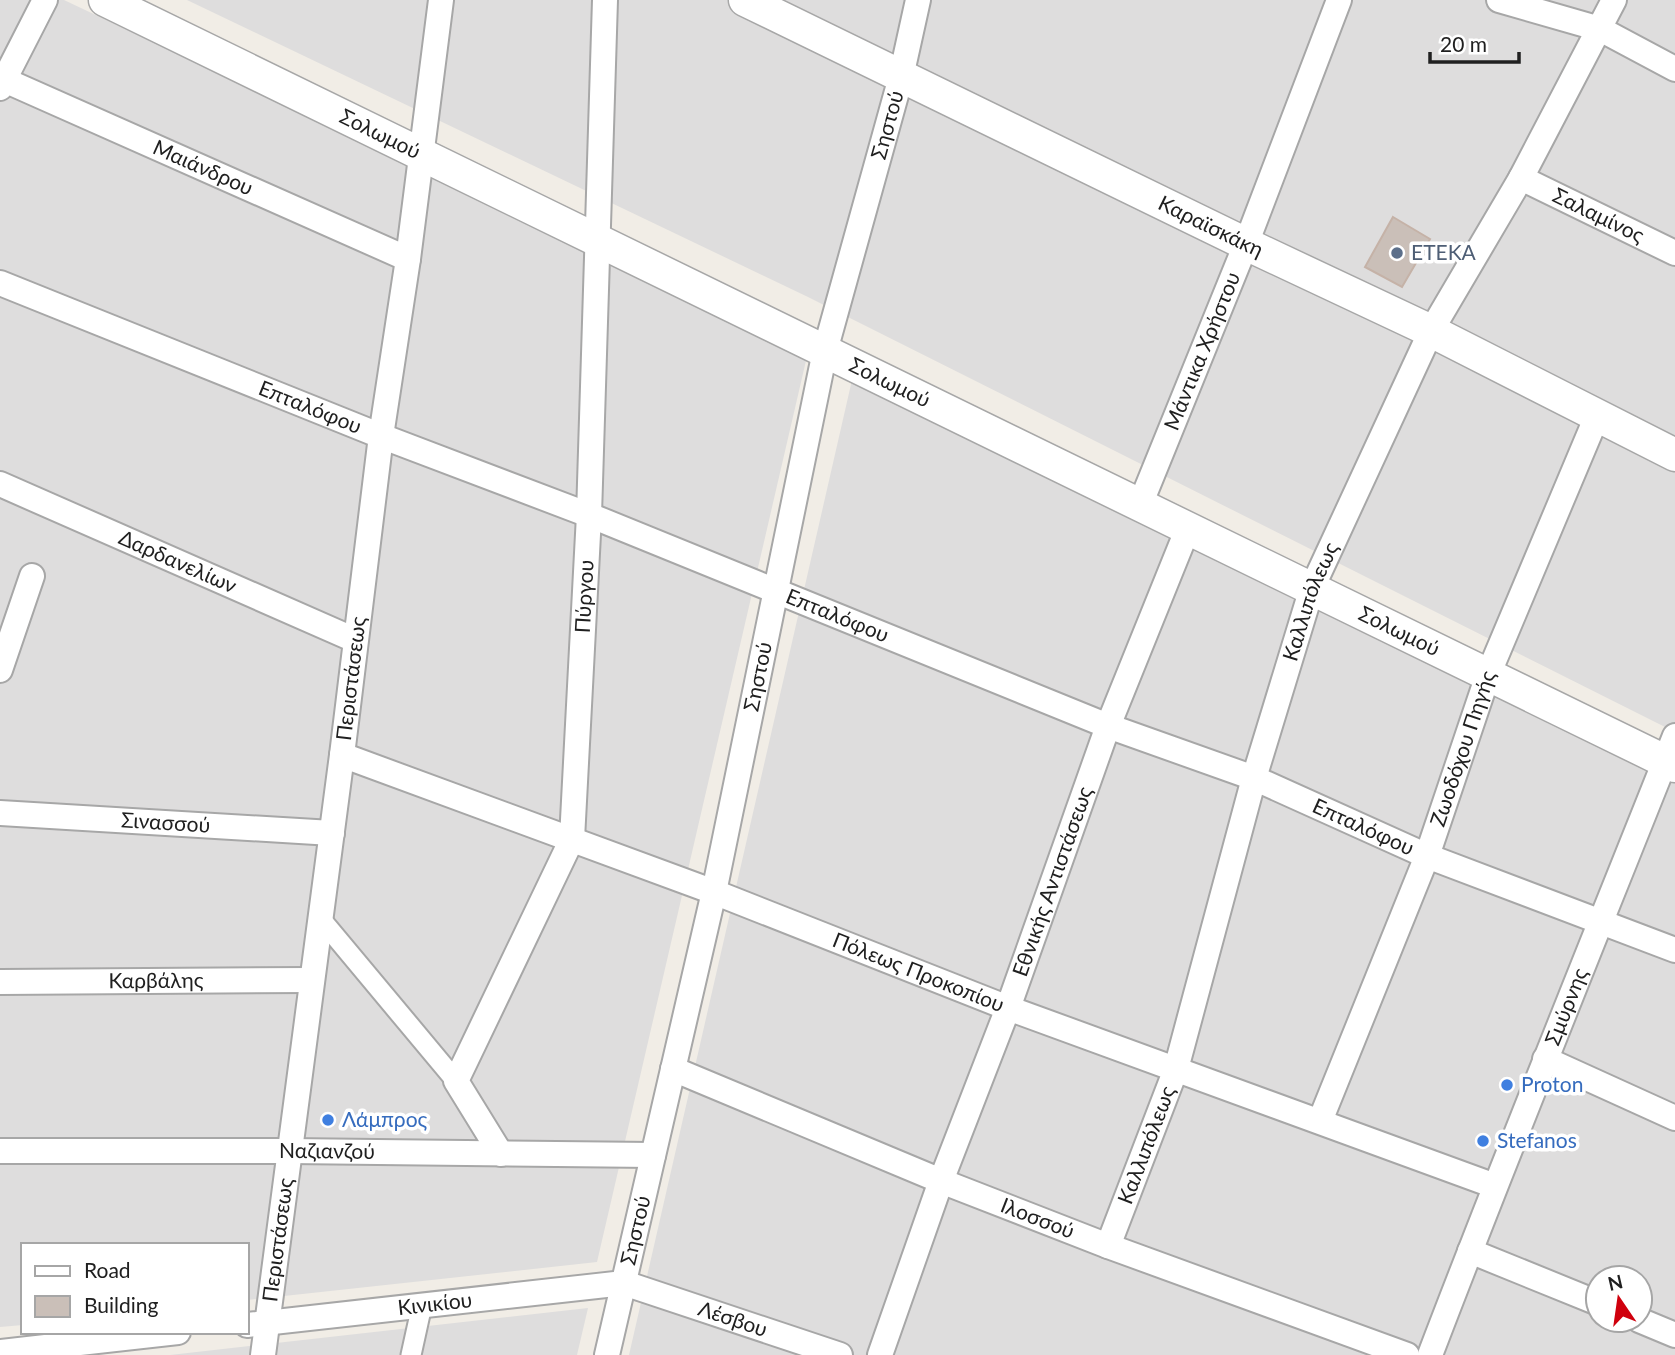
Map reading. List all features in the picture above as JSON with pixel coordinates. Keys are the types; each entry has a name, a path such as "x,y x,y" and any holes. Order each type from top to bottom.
{"street":[{"path":"1,82 45,0"},
{"name":"Σολωμού","path":"105,0 1488,675 1672,754"},
{"name":"Περιστάσεως","path":"263,1355 257,1324 289,1151 381,436 408,259 441,0"},
{"name":"Πύργου","path":"456,1082 572,839 589,515 605,0"},
{"name":"Καραϊσκάκη","path":"744,0 1431,331 1675,454"},
{"name":"Σηστού","path":"607,1355 714,892 825,351 901,77 918,0"},
{"name":"Μάντικα Χρήστου","path":"1140,505 1246,244 1339,0"},
{"path":"1499,0 1600,30 1675,69"},
{"name":"Καλλιπόλεως","path":"1108,1246 1176,1069 1254,778 1312,588 1431,331 1521,178 1614,0"},
{"name":"Μαιάνδρου","path":"1,82 408,259"},
{"name":"Σαλαμίνος","path":"1521,178 1675,253"},
{"name":"Επταλόφου","path":"0,283 381,436 589,515 1108,726 1254,778 1427,856 1675,950"},
{"name":"Ζωοδόχου Πηγής","path":"1320,1121 1427,856 1488,675 1597,416"},
{"name":"Δαρδανελίων","path":"0,484 355,640"},
{"name":"Εθνικής Αντιστάσεως","path":"880,1355 1108,726 1188,528"},
{"path":"0,670 33,576"},
{"name":"Σμύρνης","path":"1430,1355 1545,1059 1672,754"},
{"name":"Πόλεως Προκοπίου","path":"342,755 714,892 1008,1007 1495,1186"},
{"name":"Σινασσού","path":"0,813 332,833"},
{"path":"320,918 456,1082 501,1154"},
{"name":"Καρβάλης","path":"0,982 312,980"},
{"path":"1545,1059 1675,1118"},
{"name":"Ιλοσσού","path":"673,1069 941,1181 1108,1246 1406,1355"},
{"name":"Ναζιανζού","path":"0,1151 653,1155"},
{"path":"1470,1251 1584,1297"},
{"name":"Κινικίου","path":"257,1324 624,1283"},
{"name":"Λέσβου","path":"624,1283 840,1355"},
{"path":"411,1355 422,1305"},
{"path":"1654,1326 1675,1335"},
{"path":"0,1352 160,1334"}],"shaded area":[{"path":"0,0 64,0 808,352 597,1262 248,1300 248,1243 21,1243 21,1325 0,1327"},
{"path":"187,0 1675,0 1675,732 808,297"},
{"path":"852,380 1675,782 1675,1355 629,1355"},
{"path":"588,1308 577,1355 170,1355"}],"building":[{"name":"ΕΤΕΚΑ","path":"1393,217 1430,239 1402,287 1365,267"}],"place":[{"name":"ΕΤΕΚΑ","path":"1397,253"},
{"name":"Proton","path":"1507,1085"},
{"name":"Λάμπρος","path":"328,1120"},
{"name":"Stefanos","path":"1483,1141"}]}
